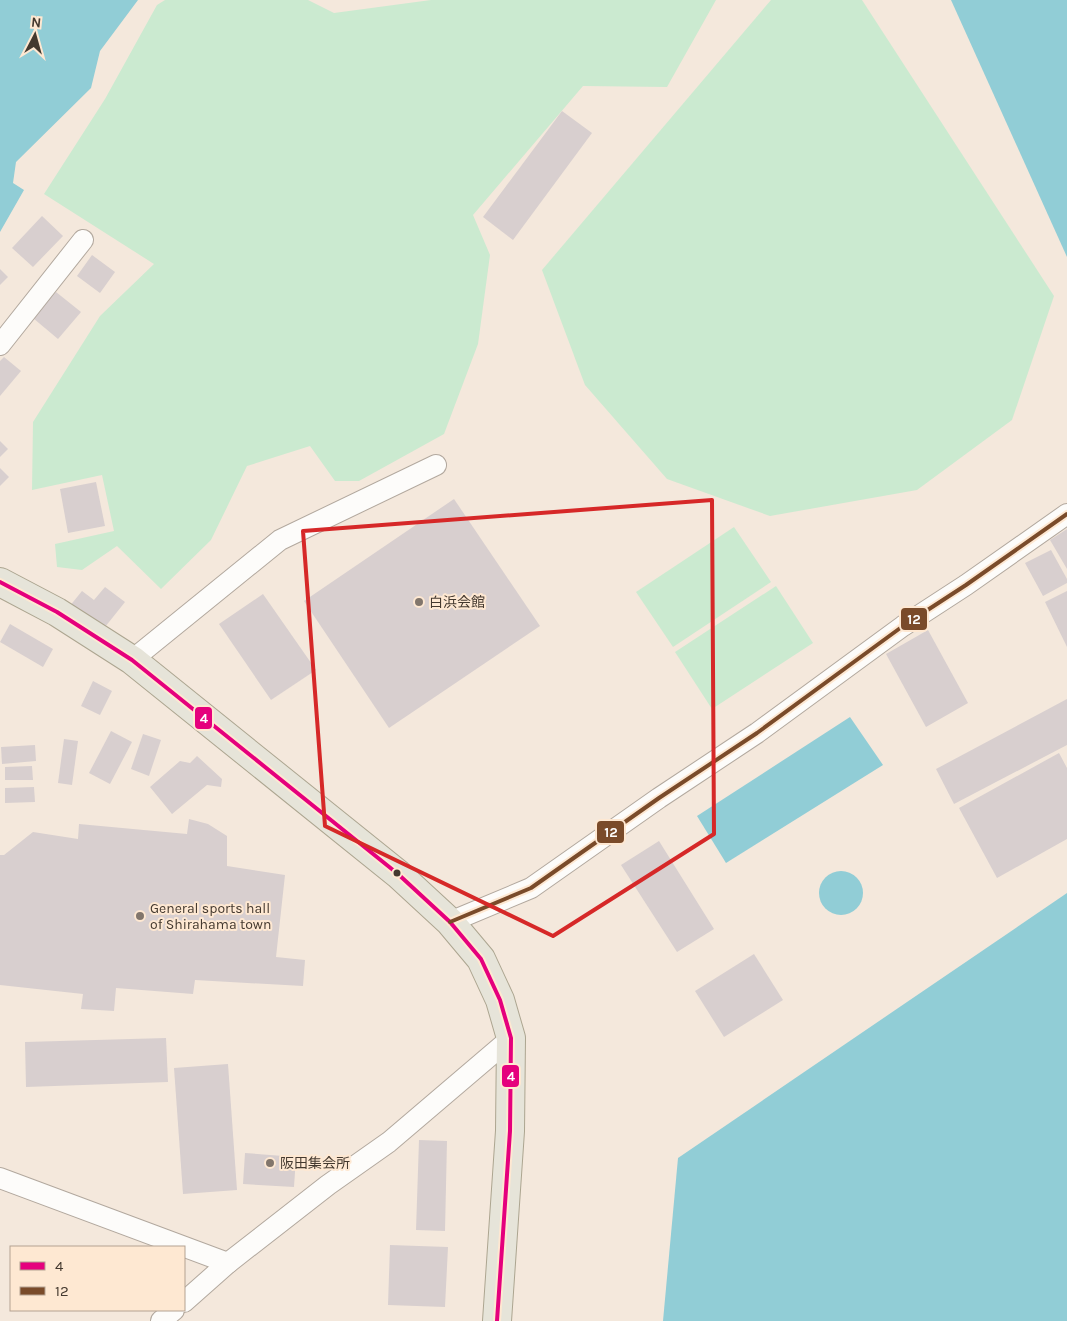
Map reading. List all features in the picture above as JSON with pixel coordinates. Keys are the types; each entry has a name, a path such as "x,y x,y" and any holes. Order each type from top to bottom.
{"main road":[{"path":"0,582 57,612 132,660 398,874 450,922 481,959 500,1000 511,1038 510,1131 497,1321"}],"street":[{"path":"0,345 83,240"},
{"path":"132,660 280,540 436,465"},
{"path":"450,922 531,888 659,798 757,733 902,626 966,586 1067,514"},
{"path":"185,1301 228,1263 328,1185 389,1142 511,1038"},
{"path":"0,1178 182,1246"},
{"path":"185,1247 228,1263"},
{"path":"161,1321 173,1311"}],"highlighted area":[{"path":"712,500 714,834 553,936 325,826 303,531"}],"green space":[{"path":"165,0 308,0 334,13 431,0 716,0 667,87 583,86 473,215 490,255 478,344 444,434 359,481 335,481 310,446 247,466 211,540 161,589 117,546 82,570 57,567 55,544 114,531 102,475 32,490 33,422 100,316 154,264 44,194 105,99 157,5"},
{"path":"771,0 862,0 1054,296 1012,420 917,490 770,516 667,479 585,385 542,270"},
{"path":"734,527 771,582 673,647 636,592"},
{"path":"776,586 813,643 712,709 675,652"}],"water":[{"path":"0,0 138,0 100,51 91,88 16,162 13,183 24,190 0,232"},
{"path":"951,0 1067,0 1067,257"},
{"path":"850,717 883,765 726,863 697,816"},
{"path":"845,871 857,877 862,884 862,902 857,909 850,914 837,915 829,912 822,905 819,889 822,881 829,874"},
{"path":"1067,893 1067,1321 663,1321 678,1158"}],"building":[{"path":"562,111 592,133 513,240 483,217"},
{"path":"42,216 63,236 33,267 12,248"},
{"path":"92,255 115,272 100,293 77,276"},
{"path":"0,269 8,277 0,285"},
{"path":"56,292 81,312 58,339 33,318"},
{"path":"4,357 21,371 0,396 0,361"},
{"path":"0,441 8,449 0,457"},
{"path":"0,468 9,477 0,486"},
{"path":"96,482 105,526 68,533 60,489"},
{"path":"454,499 540,626 389,728 304,601"},
{"path":"1067,529 1067,569 1050,540"},
{"path":"1051,550 1067,579 1067,583 1043,596 1025,563"},
{"path":"105,587 125,602 101,632 69,607 82,591 94,600"},
{"path":"1067,591 1067,647 1045,602"},
{"path":"263,594 316,670 271,700 219,624"},
{"path":"10,624 53,649 43,667 0,642"},
{"path":"928,630 968,703 926,727 886,654"},
{"path":"93,681 112,691 100,715 81,706"},
{"path":"1067,699 1067,745 954,804 936,769"},
{"path":"111,731 132,742 110,784 89,773"},
{"path":"143,734 161,740 149,776 131,769"},
{"path":"64,739 78,741 72,785 58,783"},
{"path":"35,745 36,761 2,764 1,747"},
{"path":"1059,753 1067,768 1067,839 997,878 959,808"},
{"path":"197,756 222,779 221,787 207,785 172,814 150,787 180,761 190,763"},
{"path":"32,766 33,780 5,780 5,767"},
{"path":"34,787 35,802 5,803 5,788"},
{"name":"General sports hall of Shirahama town","path":"189,819 208,824 227,836 227,866 285,875 276,957 305,960 303,986 195,980 193,994 116,988 114,1011 81,1009 83,994 0,985 0,855 4,855 33,832 78,839 79,824 187,834"},
{"path":"659,841 714,929 677,952 621,865"},
{"path":"754,954 783,1000 724,1037 695,991"},
{"path":"166,1038 168,1082 26,1087 25,1042"},
{"path":"228,1064 237,1190 183,1194 174,1068"},
{"path":"419,1140 447,1141 445,1231 416,1230"},
{"path":"245,1153 296,1157 294,1187 243,1184"},
{"path":"390,1245 448,1247 445,1307 388,1305"}],"transit line":[{"name":"12","path":"450,922 531,888 659,798 757,733 903,626 966,585 1067,514"},
{"name":"4","path":"0,582 57,612 132,660 398,874 450,922 481,959 500,1000 511,1038 510,1131 497,1321"}],"place":[{"name":"白浜会館","path":"419,602"},
{"name":"General sports hall of Shirahama town","path":"140,916"},
{"name":"阪田集会所","path":"270,1163"}]}
